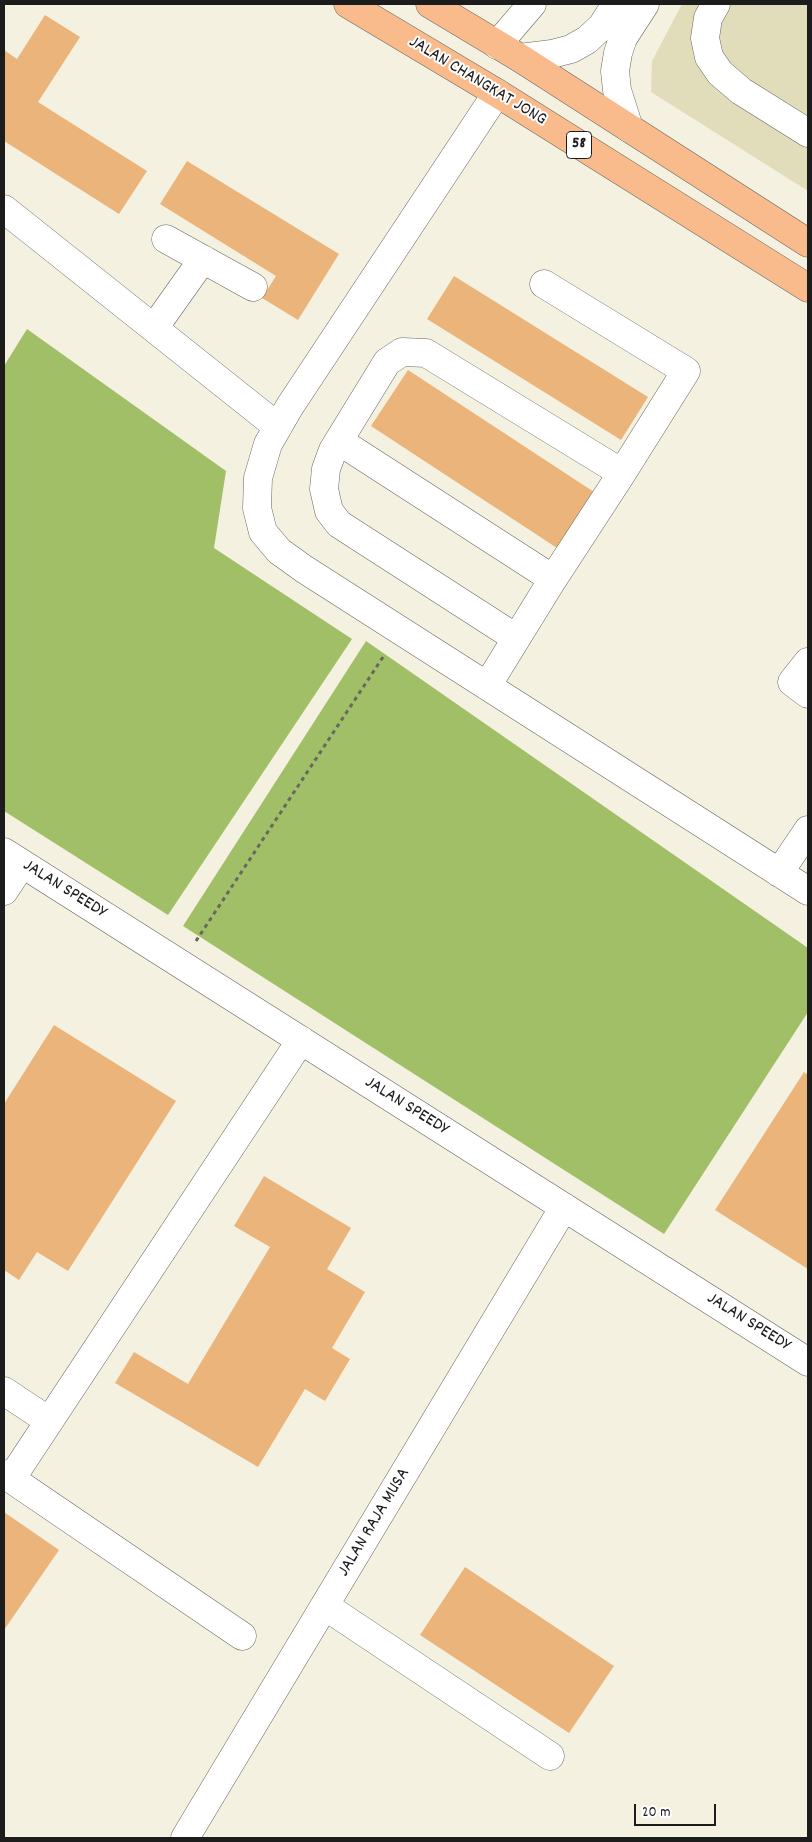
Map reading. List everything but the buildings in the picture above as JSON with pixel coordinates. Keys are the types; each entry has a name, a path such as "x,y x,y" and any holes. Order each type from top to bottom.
{"highway":[{"name":"JALAN CHANGKAT JONG","path":"348,4 497,93 808,288"},
{"name":"58","path":"430,4 509,51 808,243"}],"street":[{"path":"532,4 509,51 552,54 571,50 587,40 602,26 616,4"},
{"path":"629,128 617,90 615,71 623,38 645,4"},
{"path":"716,4 708,18 705,38 709,57 720,73 741,91 808,133"},
{"path":"497,93 290,406 268,444 258,478 257,508 263,532 279,551 286,556 808,891"},
{"path":"4,209 278,427"},
{"path":"166,239 252,287"},
{"path":"154,328 203,259"},
{"path":"487,686 686,371 544,284"},
{"path":"516,638 339,524 329,511 324,489 326,469 333,450 387,362 402,352 426,352 622,473"},
{"path":"339,440 553,579"},
{"path":"808,662 792,682 808,694"},
{"path":"779,872 808,830"},
{"path":"4,891 13,858"},
{"name":"JALAN SPEEDY","path":"13,858 808,1362"},
{"path":"242,1636 7,1476 49,1421 301,1040"},
{"name":"JALAN RAJA MUSA","path":"185,1838 564,1207"},
{"path":"4,1391 49,1421"},
{"path":"325,1606 550,1756"}],"path":[{"path":"181,964 401,631"}],"shaded area":[{"path":"682,4 808,4 808,191 651,92 652,61"}],"green space":[{"path":"27,329 226,471 214,548 352,639 168,915 4,811 4,366"},
{"path":"366,641 808,948 808,1012 664,1234 183,926"}]}
